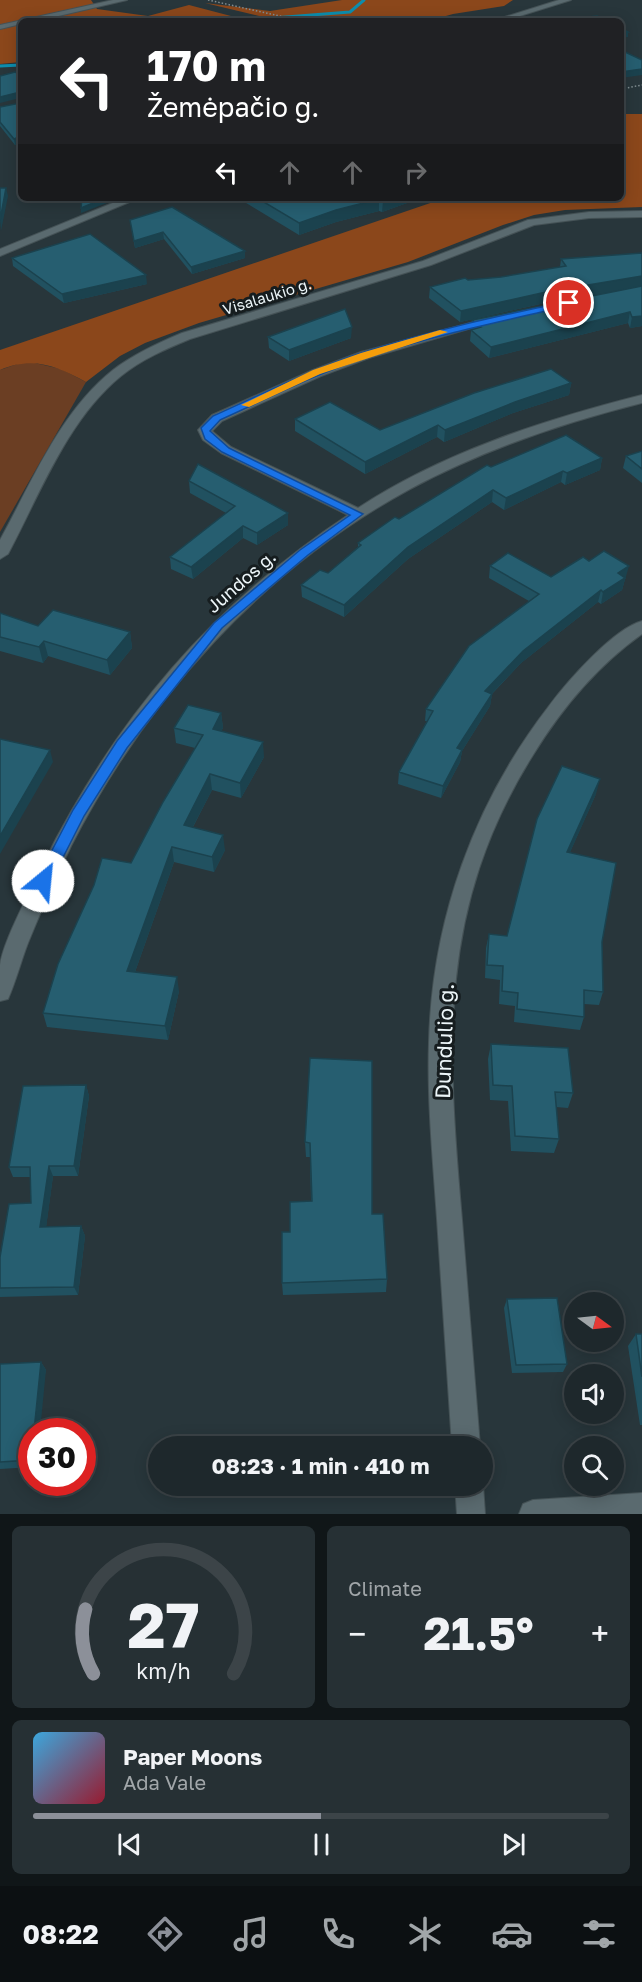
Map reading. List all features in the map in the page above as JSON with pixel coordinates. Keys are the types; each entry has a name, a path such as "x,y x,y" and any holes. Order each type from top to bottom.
{"street":[{"path":"41,18 123,0"},
{"path":"506,18 567,0"},
{"path":"0,27 18,23"},
{"path":"0,253 127,201"},
{"name":"Visalaukio g.","path":"0,554 81,410 101,387 125,367 155,349 186,336 427,263 532,222 589,216 642,214"},
{"path":"358,514 226,450 208,437 205,430 217,418 316,372 416,339 505,317"},
{"name":"Jundos g.","path":"0,992 20,935 43,881 78,813 122,744 218,625 304,553 358,514 425,476 526,433 642,399"},
{"name":"Dundulio g.","path":"465,1436 443,1136 441,1017 451,935 469,865 485,823 522,757 564,695 621,640 642,626"},
{"path":"470,1496 471,1514"},
{"path":"533,1514 642,1507"}],"path":[{"path":"208,0 247,11 290,18"},
{"path":"624,88 642,85"}],"shaded area":[{"path":"0,0 91,0 97,9 148,16 189,5 239,18 18,18 18,62 0,64"},
{"path":"342,0 513,0 504,6 439,18 268,18 205,3 270,11"},
{"path":"624,114 642,114 642,207 565,210 534,215 408,262 199,323 145,343 120,356 86,382 65,371 34,363 0,370 0,350 436,201 624,201"},
{"path":"26,361 61,369 86,382 0,532 0,370"}],"building":[{"path":"624,51 642,60 642,69 624,72"},
{"path":"15,72 18,74 18,92 0,97 0,76"},
{"path":"18,104 18,137 14,139 0,122 0,107"},
{"path":"0,188 6,188 0,220"},
{"path":"82,201 98,201 81,208"},
{"path":"262,201 371,201 336,210 299,223"},
{"path":"172,207 245,251 191,267 163,232 134,241 130,220"},
{"path":"90,234 146,275 62,294 12,258"},
{"path":"642,253 642,276 546,292 461,311 430,287 465,278 468,280 501,277 566,266 561,259"},
{"path":"642,286 642,316 632,317 630,312 491,347 471,330 481,327 472,320"},
{"path":"345,309 352,327 289,350 268,337"},
{"path":"551,369 571,383 445,430 438,425 365,462 295,419 330,402 380,430 474,393"},
{"path":"566,435 602,458 567,473 563,471 506,498 493,490 408,547 344,605 301,585 320,570 328,573 361,545 358,543 395,517 399,519 487,465 491,467"},
{"path":"642,451 642,469 626,456"},
{"path":"198,464 288,513 257,533 243,526 191,567 170,557 235,506 189,481"},
{"path":"604,551 629,566 618,573 625,578 603,592 601,590 523,651 485,691 492,694 457,748 462,750 443,786 399,772 433,711 426,709 469,646 539,594 490,566 508,553 551,577 583,557 589,561"},
{"path":"53,610 130,632 107,660 44,641 39,647 0,637 0,613 38,626"},
{"path":"188,705 221,713 213,729 263,742 240,783 210,774 184,825 223,835 212,857 172,847 127,971 177,977 165,1026 43,1013 58,964 94,885 102,858 131,863 163,802 203,735 174,728"},
{"path":"0,739 50,750 0,836"},
{"path":"562,766 600,779 567,852 616,863 602,942 603,992 584,990 584,1017 517,1009 518,993 502,991 503,966 487,965 489,934 507,936 537,819"},
{"path":"491,1044 568,1048 573,1093 555,1092 559,1139 515,1136 512,1086 493,1085"},
{"path":"310,1058 372,1061 372,1214 383,1214 387,1279 282,1283 282,1232 290,1232 290,1202 312,1201 310,1143 305,1142"},
{"path":"86,1085 74,1166 49,1166 40,1227 81,1226 74,1287 0,1288 0,1257 9,1204 31,1203 30,1167 9,1167 23,1086"},
{"path":"557,1298 567,1364 516,1365 507,1299"},
{"path":"636,1334 642,1334 642,1377"},
{"path":"41,1362 35,1418 18,1418 18,1461 0,1462 0,1364"}],"waterway":[{"path":"273,18 350,12 364,0"},
{"path":"0,66 18,65"}],"slow traffic":[{"path":"246,405 316,372 443,332"}],"route":[{"path":"43,881 78,813 122,744 158,696 218,625 304,553 358,514 226,450 208,437 205,430 217,418 316,372 416,339 476,323 569,303"}]}
